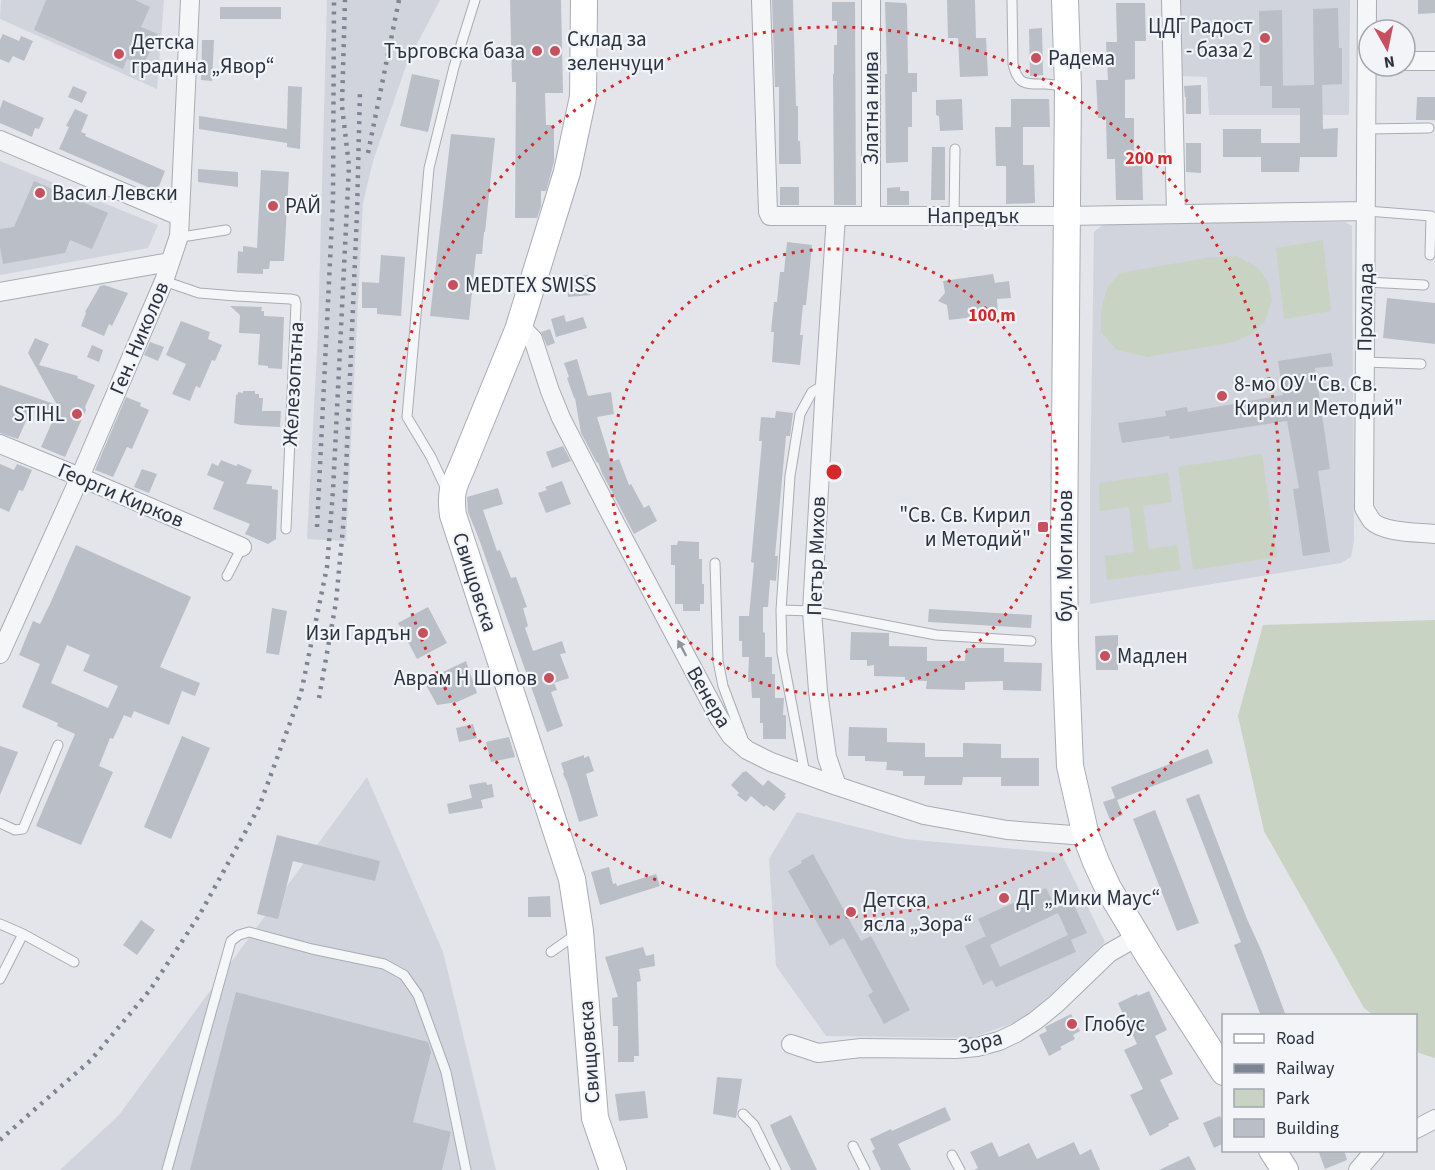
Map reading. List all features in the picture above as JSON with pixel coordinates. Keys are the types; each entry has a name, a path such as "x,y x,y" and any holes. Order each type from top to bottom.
{"street":[{"name":"Ген. Николов","path":"0,654 80,477 164,281 178,236 190,0"},
{"path":"451,499 454,486 518,330 567,172 583,97 584,0"},
{"name":"Напредък","path":"761,0 768,212 770,216 1067,216 1366,212"},
{"name":"Златна нива","path":"871,0 871,216"},
{"name":"бул. Могильов","path":"1065,0 1068,87 1064,552 1070,766 1086,836 1108,888 1222,1069"},
{"path":"1171,0 1176,214"},
{"name":"Прохлада","path":"1367,0 1367,18"},
{"path":"1417,61 1435,61"},
{"name":"Прохлада","path":"1368,78 1364,508 1371,520 1387,529 1435,534"},
{"path":"0,140 179,216"},
{"name":"Петър Михов","path":"836,216 812,611 818,691 827,757 837,786"},
{"path":"0,292 170,262"},
{"name":"Венера","path":"518,330 527,333 533,339 561,418 719,718 731,736 747,750 771,762 924,815 1007,830 1086,836"},
{"name":"Георги Кирков","path":"0,444 242,547"},
{"name":"Свищовска","path":"451,499 453,515 572,879 580,931 595,1118 613,1170"},
{"name":"Зора","path":"791,1044 818,1053 861,1048 956,1049 977,1047 999,1041 1035,1021 1109,953 1137,937"},
{"path":"595,1118 599,1170"},
{"path":"1417,1128 1435,1119"},
{"path":"1273,1152 1285,1170"},
{"path":"1358,1170 1373,1152"}],"lane":[{"path":"451,499 406,417 429,168 454,67 475,0"},
{"path":"1012,0 1015,75 1030,85 1047,84 1068,87"},
{"path":"1367,129 1429,128"},
{"path":"954,216 955,149"},
{"path":"1366,212 1431,216 1430,255"},
{"path":"178,236 226,230"},
{"name":"Железопътна","path":"164,281 199,293 295,300 286,529"},
{"path":"1366,282 1424,285"},
{"path":"1365,362 1420,364"},
{"path":"805,774 782,653 781,610 790,476 800,414 812,392 825,385"},
{"path":"227,576 242,547"},
{"path":"715,563 718,661 723,686 747,750"},
{"path":"781,610 812,611 936,635 1031,641"},
{"path":"0,823 15,830 23,829 58,745"},
{"path":"0,924 74,962"},
{"path":"551,952 580,931"},
{"path":"167,1170 231,941 249,932 312,949 384,964 404,975 418,995 446,1072 466,1170"},
{"path":"0,979 23,934"},
{"path":"743,1114 754,1125 776,1170"},
{"path":"853,1146 865,1170"},
{"path":"952,1155 960,1170"}],"shaded area":[{"name":"Детска градина „Явор“","path":"1,0 164,0 157,89 0,19"},
{"path":"327,0 440,0 407,63 373,161 363,203 346,541 307,539 318,332"},
{"name":"ЦДГ Радост - база 2","path":"1179,0 1350,0 1349,115 1209,115 1207,77 1181,76"},
{"name":"Васил Левски","path":"0,161 158,225 148,248 0,275"},
{"name":"8-мо ОУ \"Св. Св. Кирил и Методий\"","path":"1345,222 1352,226 1354,541 1351,557 1341,563 1090,604 1094,232 1104,224"},
{"path":"367,777 443,952 496,1170 60,1170 119,1115"},
{"path":"797,812 905,839 1061,853 1105,942 1027,1018 971,1038 826,1036 776,966 769,859"}],"green space":[{"path":"1323,240 1331,311 1284,319 1276,248"},
{"path":"1237,256 1257,267 1268,282 1272,300 1265,321 1252,334 1233,342 1147,357 1117,350 1101,332 1101,311 1107,288 1120,273 1206,258"},
{"path":"1262,454 1277,557 1193,570 1178,467"},
{"path":"1168,473 1172,502 1143,506 1149,549 1177,545 1181,570 1107,580 1105,556 1134,552 1129,507 1100,511 1099,483"},
{"path":"1435,620 1435,1058 1417,1050 1417,1014 1372,1014 1364,1008 1264,831 1238,716 1263,625"}],"building":[{"name":"Детска градина „Явор“","path":"46,0 135,0 150,7 141,27 158,34 143,66 127,59 123,69 34,30"},
{"path":"510,0 561,0 563,93 545,93 546,125 554,125 554,162 546,191 541,191 541,206 537,218 515,218 516,82 512,82"},
{"path":"772,0 793,0 796,106 798,106 798,141 800,141 801,164 779,164 779,87 775,87"},
{"path":"947,0 975,0 976,38 986,38 988,76 960,77 958,38 948,38"},
{"path":"1418,0 1435,0 1435,13 1418,14"},
{"path":"832,2 855,2 856,205 834,205 833,74 834,45 837,45 837,21 832,21"},
{"path":"885,2 906,3 908,73 917,73 917,92 912,92 912,127 908,127 908,162 886,163"},
{"path":"1116,3 1145,3 1146,41 1135,41 1135,79 1125,80 1125,118 1134,118 1134,159 1142,159 1143,200 1116,200 1115,159 1107,159 1106,118 1098,118 1096,80 1108,80 1106,42 1117,42"},
{"path":"220,7 281,7 281,19 220,19"},
{"path":"1338,8 1339,48 1342,48 1342,84 1322,85 1323,129 1338,128 1337,157 1300,157 1299,172 1261,172 1261,157 1223,157 1223,129 1261,129 1261,143 1300,143 1300,108 1272,108 1272,86 1314,85 1313,9"},
{"path":"1282,10 1283,86 1260,86 1259,11"},
{"name":"Радема","path":"1042,28 1043,75 1030,76 1029,29"},
{"path":"3,34 19,41 21,36 33,41 24,61 13,56 9,63 0,59 0,40"},
{"path":"202,40 214,40 212,81 201,80"},
{"path":"412,74 440,80 428,132 400,126"},
{"path":"1201,85 1201,114 1186,114 1184,86"},
{"path":"73,86 87,92 82,103 68,97"},
{"path":"288,86 302,87 300,149 287,147 287,143 199,129 199,116 287,129"},
{"path":"1417,97 1435,97 1435,120 1416,120"},
{"path":"962,99 963,130 940,131 939,116 936,115 936,100"},
{"path":"1011,99 1049,99 1050,127 1023,127 1023,165 1034,165 1035,203 1006,204 1006,166 996,166 995,127 1011,127"},
{"path":"3,100 44,118 39,129 35,128 32,137 0,123 0,109"},
{"path":"75,109 88,115 81,132 86,134 85,136 165,171 157,191 59,149 69,127 66,126"},
{"path":"451,134 495,138 482,254 476,254 469,320 430,316"},
{"path":"1186,143 1201,143 1201,173 1186,172"},
{"path":"932,147 945,147 945,200 931,200"},
{"path":"198,169 238,172 238,187 198,182"},
{"name":"РАЙ","path":"261,170 289,172 284,261 270,261 269,269 263,269 263,274 237,273 238,251 243,252 243,246 257,248"},
{"path":"34,181 108,213 92,249 70,240 65,253 3,264 0,229 14,227"},
{"path":"780,187 799,187 799,205 780,205"},
{"path":"900,187 900,191 909,191 909,205 887,205 887,188"},
{"path":"787,242 812,245 806,305 803,305 800,335 803,335 800,365 772,362 774,332 771,332 774,302 777,302 780,272 784,272"},
{"path":"381,255 405,257 401,316 377,314 377,308 362,308 362,282 379,283"},
{"path":"993,274 995,283 1009,281 1011,298 997,299 998,314 949,320 947,305 938,301 945,293 943,281"},
{"path":"589,275 591,295 568,297 567,277"},
{"path":"104,285 128,293 112,326 109,324 104,336 81,326 85,312 100,286"},
{"path":"1387,298 1435,303 1435,344 1383,338"},
{"path":"230,306 262,307 261,311 264,311 264,316 284,317 282,369 258,365 260,334 239,333 240,315"},
{"path":"564,315 566,322 583,317 587,328 556,337 551,319"},
{"path":"181,321 210,332 208,339 222,345 215,361 212,360 200,388 196,386 190,401 172,394 186,364 166,355"},
{"path":"550,329 555,343 547,346 541,332"},
{"path":"35,338 49,344 39,365 78,376 77,378 95,385 65,457 41,447 54,418 33,405 18,439 0,433 0,385 57,405 28,353"},
{"path":"150,342 164,347 158,361 144,355"},
{"path":"92,345 103,350 99,362 87,357"},
{"path":"1331,353 1333,366 1315,368 1330,469 1318,471 1330,552 1303,556 1293,489 1299,488 1287,421 1170,439 1169,436 1122,443 1118,423 1166,416 1165,411 1187,407 1188,412 1283,395 1278,361"},
{"path":"577,359 588,396 611,392 614,414 597,417 611,462 619,459 629,485 631,484 644,508 649,505 657,521 634,534 581,433 575,398 564,363"},
{"path":"243,391 255,391 255,394 259,394 259,398 263,398 262,411 281,411 280,427 234,423 236,395"},
{"path":"126,397 141,403 140,406 149,410 132,449 127,447 113,477 95,470"},
{"path":"776,411 793,413 790,436 786,436 775,556 778,556 776,581 770,580 768,607 763,607 763,632 765,633 765,657 772,657 775,698 784,698 783,715 786,715 786,739 763,739 763,723 760,723 760,698 752,698 751,682 748,682 749,657 742,657 742,641 739,641 739,616 749,616 754,563 751,562 762,441 759,441 761,417 775,418"},
{"path":"563,446 571,461 552,468 546,452"},
{"path":"221,460 252,470 246,484 272,486 272,489 278,490 276,539 268,544 245,534 250,524 213,509 224,482 207,475 212,463 218,466"},
{"path":"0,464 14,470 17,464 32,470 23,491 19,490 9,512 0,508"},
{"path":"142,469 157,474 149,493 134,487"},
{"path":"562,481 571,504 546,513 538,493 547,490 545,487"},
{"path":"498,488 503,504 483,510 497,551 500,550 511,578 516,577 527,607 523,608 528,626 525,628 533,651 562,641 566,653 560,654 569,678 554,683 557,690 551,692 563,726 547,732 468,512 467,497"},
{"path":"678,541 699,542 699,559 702,559 702,584 704,584 704,604 700,604 700,611 683,611 683,604 675,604 675,565 671,565 671,545 677,545"},
{"path":"76,545 191,597 160,667 200,683 195,696 182,691 169,725 134,711 131,718 124,715 113,739 110,738 99,766 113,772 81,845 36,826 75,734 57,726 58,723 22,707 40,664 19,655 33,621 40,624","holes":["67,645 90,655 83,671 118,686 108,708 51,683"]},
{"name":"Изи Гардън","path":"428,607 447,643 417,659 398,623"},
{"path":"272,608 287,611 279,655 266,653"},
{"path":"929,609 1032,615 1031,628 928,622"},
{"path":"851,632 889,633 889,646 927,647 927,661 965,661 966,648 1004,648 1004,662 1042,663 1041,691 1003,690 1003,681 965,682 965,690 926,689 927,681 905,680 905,677 874,676 874,665 867,666 867,660 850,660"},
{"name":"Мадлен","path":"1118,635 1118,670 1096,670 1095,636"},
{"path":"466,661 477,693 457,702 437,705 424,681"},
{"path":"473,724 477,738 459,742 456,728"},
{"path":"849,727 887,728 887,742 925,743 925,757 963,757 963,743 1001,744 1001,758 1039,758 1039,786 1001,786 1001,777 963,777 962,785 924,785 925,776 903,776 903,771 886,770 887,762 865,761 865,756 848,756"},
{"path":"182,736 210,748 171,839 144,827"},
{"path":"509,737 515,757 491,762 486,742"},
{"path":"0,746 18,752 0,795"},
{"path":"1208,749 1213,763 1117,800 1123,815 1110,820 1103,802 1115,798 1111,787"},
{"path":"584,755 584,758 589,756 594,771 586,774 598,816 579,822 561,763"},
{"path":"746,771 763,786 768,780 786,794 774,811 766,805 764,807 751,796 746,802 737,795 739,793 731,785"},
{"path":"486,782 487,785 492,784 494,797 481,800 483,808 449,814 447,804 472,798 469,785"},
{"path":"1199,794 1285,1014 1260,1014 1234,945 1241,942 1186,799"},
{"path":"1155,810 1199,923 1177,931 1133,819"},
{"path":"277,835 380,861 375,881 293,861 278,919 257,914"},
{"path":"813,854 861,941 871,936 910,1010 884,1024 868,995 873,992 845,940 843,938 830,946 788,871"},
{"path":"609,867 613,884 616,883 617,886 656,874 660,886 600,905 591,872"},
{"path":"1046,888 1056,908 1072,901 1087,933 1071,940 1076,952 996,987 992,980 983,985 965,946 986,936 978,919","holes":["1058,913 1068,935 1000,967 990,945"]},
{"path":"550,896 551,917 528,917 528,897"},
{"path":"141,920 155,930 137,955 123,945"},
{"path":"643,947 646,956 654,954 655,966 639,969 641,981 637,982 639,1056 634,1056 634,1062 618,1062 618,1026 613,1026 612,998 618,997 605,957"},
{"path":"1149,991 1167,1030 1155,1036 1173,1074 1160,1080 1179,1119 1150,1136 1130,1095 1143,1089 1124,1050 1137,1044 1118,1003"},
{"path":"236,992 428,1042 431,1052 413,1122 451,1132 442,1170 190,1170"},
{"path":"1071,1014 1080,1031 1073,1035 1075,1039 1049,1056 1039,1035 1047,1031 1045,1027"},
{"path":"717,1077 742,1079 736,1118 713,1114"},
{"path":"645,1091 648,1118 619,1121 615,1094"},
{"path":"945,1107 951,1120 898,1144 911,1170 881,1170 872,1151 875,1149 870,1139"},
{"path":"791,1115 817,1170 791,1170 775,1137 770,1125"},
{"path":"1220,1116 1222,1144 1214,1148 1203,1123"},
{"path":"992,1142 999,1157 1029,1143 1037,1159 1074,1142 1080,1155 1091,1149 1100,1170 974,1170 978,1168 970,1152"},
{"path":"1319,1152 1345,1152 1347,1160 1325,1169"},
{"path":"1189,1156 1196,1170 1159,1170"}],"railway":[{"path":"317,527 333,200 334,0"},
{"path":"0,1140 91,1060 150,990 200,914 259,807 301,693 327,567 333,491 349,166 342,106 345,0"},
{"path":"368,153 399,0"},
{"path":"319,698 336,602 344,517 360,90"}],"place":[{"name":"ЦДГ Радост - база 2","path":"1265,38"},
{"name":"Търговска база","path":"537,51"},
{"name":"Склад за зеленчуци","path":"555,51"},
{"name":"Детска градина „Явор“","path":"119,54"},
{"name":"Радема","path":"1036,58"},
{"name":"Васил Левски","path":"40,193"},
{"name":"РАЙ","path":"273,206"},
{"name":"MEDTEX SWISS","path":"453,285"},
{"name":"8-мо ОУ \"Св. Св. Кирил и Методий\"","path":"1222,396"},
{"name":"STIHL","path":"77,414"},
{"name":"\"Св. Св. Кирил и Методий\"","path":"1043,527"},
{"name":"Изи Гардън","path":"423,633"},
{"name":"Мадлен","path":"1105,656"},
{"name":"Аврам Н Шопов","path":"549,678"},
{"name":"ДГ „Мики Маус“","path":"1004,898"},
{"name":"Детска ясла „Зора“","path":"851,912"},
{"name":"Глобус","path":"1072,1024"}]}
